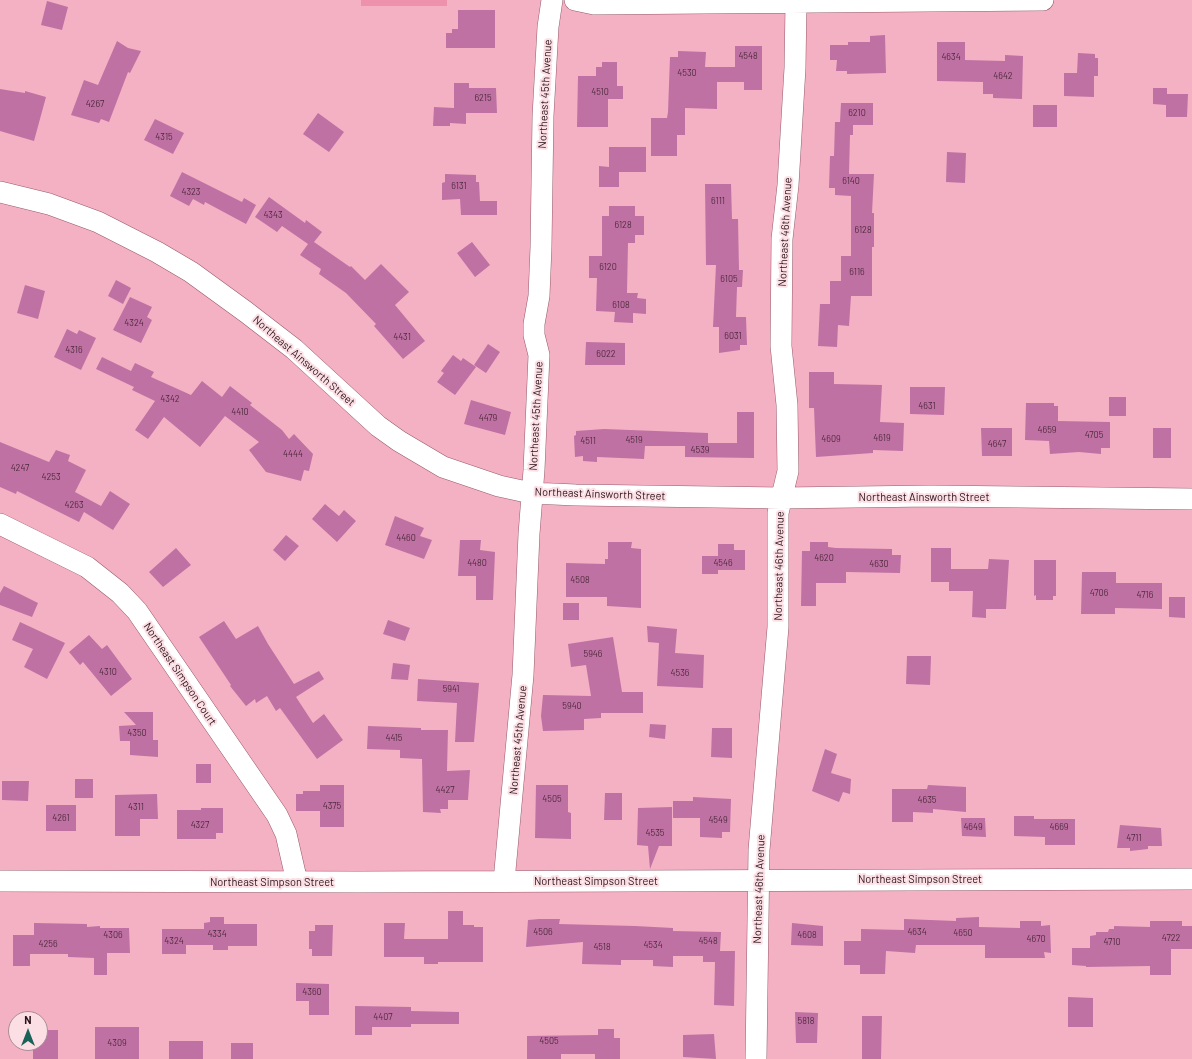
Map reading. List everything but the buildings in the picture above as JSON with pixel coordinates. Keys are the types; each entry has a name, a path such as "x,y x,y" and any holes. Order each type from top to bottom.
{"street":[{"name":"Northeast 45th Avenue","path":"504,881 524,674 531,493 534,470 539,355 534,335 534,324 539,296 543,116 548,27 552,0"},
{"path":"576,0 594,4 1043,0"},
{"name":"Northeast 46th Avenue","path":"756,1059 759,850 778,627 778,513 788,471 788,405 781,346 782,239 788,185 795,68 796,3"},
{"name":"Northeast Ainsworth Street","path":"0,192 49,204 98,222 157,252 198,276 294,349 378,426 415,452 443,467 474,479 531,493 576,495 782,498 937,496 1192,499"},
{"name":"Northeast Simpson Court","path":"0,524 88,566 120,593 137,611 277,815 286,834 297,882"},
{"name":"Northeast Simpson Street","path":"0,881 297,882 1192,879"}],"shaded area":[{"path":"361,0 447,0 447,6 361,6"}]}
